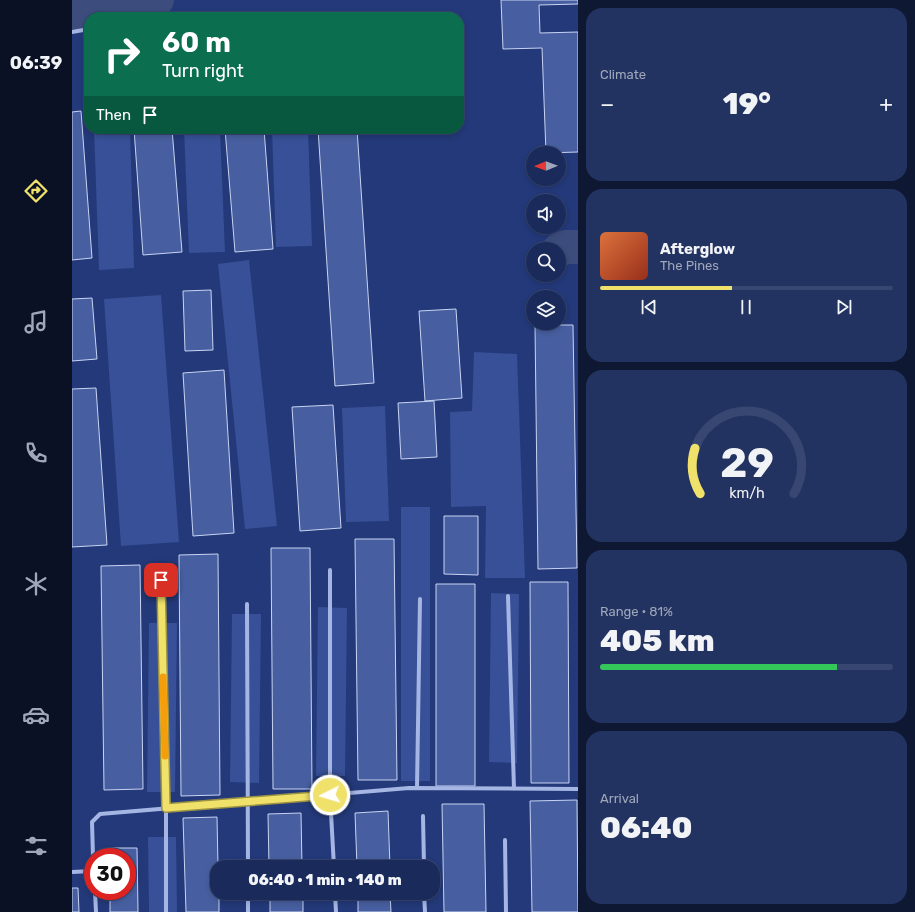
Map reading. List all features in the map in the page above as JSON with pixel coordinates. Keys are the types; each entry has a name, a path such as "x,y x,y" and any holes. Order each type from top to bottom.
{"street":[{"path":"72,32 84,29"},
{"path":"330,570 330,795 334,860"},
{"path":"161,580 166,808 166,912"},
{"path":"508,596 514,788"},
{"path":"417,788 420,598"},
{"path":"247,604 248,860"},
{"path":"93,848 92,822 100,814 417,788 578,789"},
{"path":"422,816 424,860"},
{"path":"505,840 506,912"},
{"path":"72,872 84,871"},
{"path":"95,900 96,912"},
{"path":"248,900 248,912"},
{"path":"335,900 336,912"},
{"path":"424,900 424,912"}],"shaded area":[{"path":"94,134 130,134 134,268 99,270"},
{"path":"184,134 220,134 225,252 189,253"},
{"path":"272,134 308,134 312,246 276,247"},
{"path":"249,260 277,526 245,529 218,264"},
{"path":"161,295 179,542 121,546 104,299"},
{"path":"474,352 517,354 525,578 485,578 486,506 451,507 450,412 472,411"},
{"path":"385,406 389,521 346,522 342,408"},
{"path":"401,507 430,507 430,781 401,781"},
{"path":"491,593 519,594 517,763 489,762"},
{"path":"318,607 347,608 345,776 316,776"},
{"path":"232,614 261,614 259,783 230,782"},
{"path":"149,623 177,623 175,792 147,792"},
{"path":"148,837 176,837 177,912 149,912"}],"building":[{"path":"501,0 578,0 578,4 539,5 540,33 578,32 578,152 566,152 566,146 546,146 542,48 503,49"},
{"path":"81,111 92,258 72,260 72,112"},
{"path":"134,134 172,134 182,252 143,255"},
{"path":"225,134 264,134 273,249 235,252"},
{"path":"318,134 357,134 374,383 335,386"},
{"path":"211,290 213,350 185,351 183,291"},
{"path":"92,298 97,359 72,361 72,299"},
{"path":"456,309 462,398 425,401 419,311"},
{"path":"566,325 573,325 577,568 538,569 535,330 566,330"},
{"path":"224,370 234,533 193,536 183,373"},
{"path":"96,388 107,545 72,547 72,389"},
{"path":"434,401 437,457 401,459 398,403"},
{"path":"333,405 341,528 300,531 292,407"},
{"path":"444,516 478,516 478,575 444,574"},
{"path":"355,539 394,539 397,780 358,780"},
{"path":"271,548 310,548 312,789 273,789"},
{"path":"218,554 220,795 181,796 179,555"},
{"path":"140,565 143,789 104,790 101,566"},
{"path":"530,582 568,582 569,783 531,783"},
{"path":"436,584 475,584 475,786 436,786"},
{"path":"577,800 578,912 532,912 530,801"},
{"path":"442,804 484,804 486,912 444,912"},
{"path":"388,811 390,860 357,860 355,813"},
{"path":"301,813 302,860 269,860 268,814"},
{"path":"217,817 218,860 210,860 210,900 219,900 219,912 186,912 183,818"},
{"path":"137,848 138,912 110,912 110,900 136,900"},
{"path":"72,888 78,888 79,912 72,912"},
{"path":"270,900 303,900 303,912 270,912"},
{"path":"358,900 390,900 391,912 358,912"}],"waterway":[{"path":"93,12 157,0"},
{"path":"72,16 84,14"},
{"path":"566,247 578,247"}],"slow traffic":[{"path":"163,677 165,756"}],"route":[{"path":"161,580 166,808 330,795"}]}
